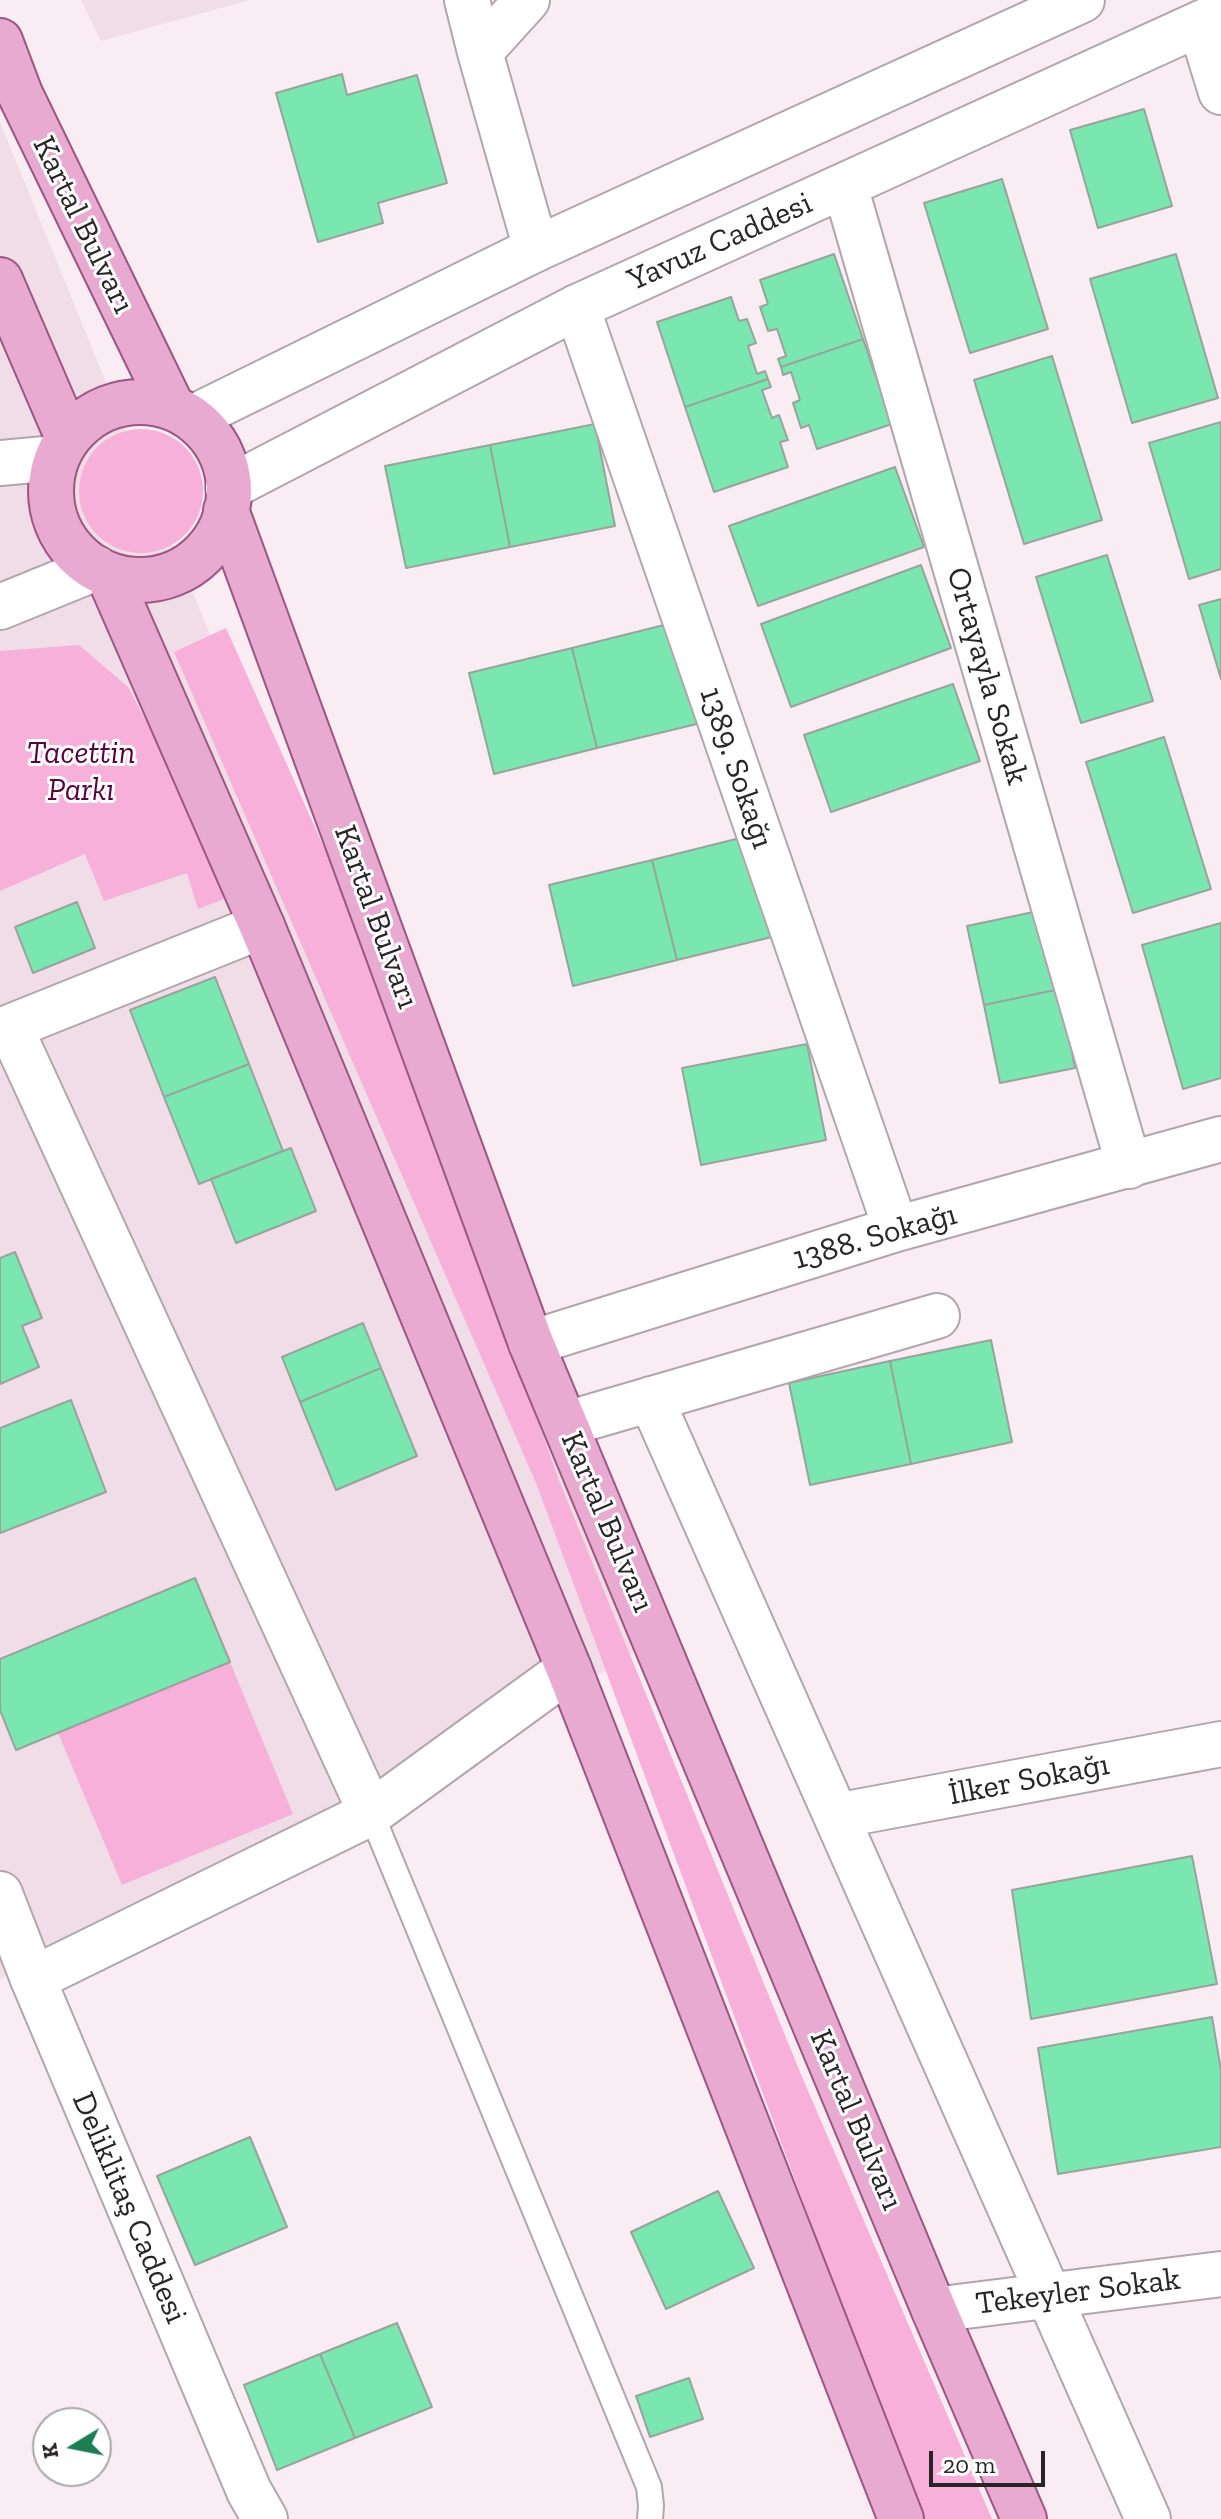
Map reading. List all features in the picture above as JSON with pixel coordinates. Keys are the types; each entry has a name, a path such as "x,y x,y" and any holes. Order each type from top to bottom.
{"main road":[{"name":"Kartal Bulvarı","path":"0,41 20,94 182,413"},
{"path":"0,280 62,448"},
{"path":"126,402 149,402 182,413 209,435 221,454 228,477 223,523 212,543 196,560 176,573 154,579 130,580 102,571 71,547 59,527 52,505 51,481 62,448 84,421 104,409 126,402"},
{"name":"Kartal Bulvarı","path":"227,499 531,1343 1024,2519"},
{"path":"102,571 262,926 569,1669 901,2519"}],"street":[{"path":"467,0 536,249"},
{"path":"480,52 527,0"},
{"path":"182,413 1082,0"},
{"path":"1210,19 1220,86"},
{"name":"Yavuz Caddesi","path":"227,499 577,307 1210,19"},
{"name":"Ortayayla Sokak","path":"845,186 1129,1166"},
{"name":"1389. Sokağı","path":"577,307 896,1229"},
{"path":"0,463 62,448"},
{"path":"0,607 102,571"},
{"path":"262,926 10,1027 371,1813"},
{"name":"1388. Sokağı","path":"531,1343 896,1229 1221,1139"},
{"path":"566,1424 937,1316"},
{"path":"651,1399 1148,2519"},
{"path":"33,1979 371,1813 569,1669"},
{"name":"İlker Sokağı","path":"836,1816 1221,1744"},
{"name":"Deliklitaş Caddesi","path":"0,1896 249,2491 265,2519"},
{"name":"Tekeyler Sokak","path":"934,2310 1221,2274"}],"lane":[{"path":"371,1813 649,2487 650,2519"}],"shaded area":[{"path":"81,0 250,0 101,41"},
{"path":"0,122 634,1652 329,1849 0,1979"}],"green space":[{"path":"141,429 165,434 185,447 198,467 203,491 198,515 185,535 165,548 141,553 117,548 97,535 84,515 79,491 84,467 97,447 117,434"},
{"path":"226,628 392,1000 558,1478 800,2072 992,2519 921,2519 536,1483 174,652"},
{"name":"Tacettin Parkı","path":"79,645 128,687 237,894 198,909 187,873 104,901 85,854 0,891 0,651"},
{"path":"230,1662 293,1814 122,1885 58,1733"}],"building":[{"path":"342,74 347,95 417,75 447,183 378,203 383,223 318,242 276,93"},
{"path":"1144,109 1172,206 1098,228 1070,130"},
{"path":"1002,179 1048,329 970,353 924,203"},
{"path":"834,254 863,339 781,367 778,359 786,356 777,329 768,331 760,307 768,304 760,280"},
{"path":"1176,254 1218,398 1132,423 1090,279"},
{"path":"731,297 739,321 747,319 756,343 748,346 757,374 765,371 768,379 685,407 657,322"},
{"path":"863,339 892,424 817,449 809,425 801,428 793,403 800,400 791,372 783,375 781,367"},
{"path":"1052,356 1102,520 1024,544 974,380"},
{"path":"768,379 771,387 762,390 772,418 779,415 788,440 780,442 788,467 714,492 685,407"},
{"path":"1221,422 1221,569 1189,579 1149,443"},
{"path":"595,424 615,526 510,547 490,445"},
{"path":"490,445 510,547 406,568 385,466"},
{"path":"895,467 924,547 758,606 729,526"},
{"path":"1107,555 1153,701 1081,723 1036,577"},
{"path":"921,565 951,648 791,707 761,624"},
{"path":"1221,599 1221,679 1199,605"},
{"path":"676,622 701,723 597,748 572,648"},
{"path":"572,648 597,748 494,774 469,673"},
{"path":"953,684 980,761 831,812 804,735"},
{"path":"1164,737 1211,889 1133,913 1086,762"},
{"path":"756,834 780,935 677,960 652,860"},
{"path":"652,860 677,960 573,986 549,885"},
{"path":"77,902 95,948 33,973 15,927"},
{"path":"1043,910 1060,989 984,1005 967,926"},
{"path":"1221,923 1221,1078 1183,1089 1142,945"},
{"path":"215,977 249,1064 164,1097 130,1010"},
{"path":"1060,989 1075,1068 1000,1083 984,1005"},
{"path":"807,1044 826,1140 701,1165 682,1068"},
{"path":"249,1064 283,1151 199,1184 164,1097"},
{"path":"291,1148 316,1211 236,1243 211,1179"},
{"path":"15,1252 42,1318 22,1326 39,1367 0,1384 0,1258"},
{"path":"363,1323 381,1368 300,1402 282,1357"},
{"path":"991,1340 1012,1442 911,1464 890,1361"},
{"path":"890,1361 911,1464 810,1485 789,1383"},
{"path":"381,1368 417,1456 336,1490 300,1402"},
{"path":"71,1400 106,1492 0,1533 0,1428"},
{"path":"195,1578 230,1662 16,1750 0,1710 0,1659"},
{"path":"1192,1856 1217,1984 1031,2019 1012,1890"},
{"path":"1212,2017 1221,2070 1221,2147 1058,2174 1038,2048"},
{"path":"250,2137 287,2227 195,2265 157,2176"},
{"path":"718,2191 754,2268 666,2309 631,2232"},
{"path":"397,2323 432,2407 355,2438 320,2354"},
{"path":"320,2354 355,2438 277,2470 244,2385"},
{"path":"689,2378 703,2419 650,2437 636,2396"}]}
